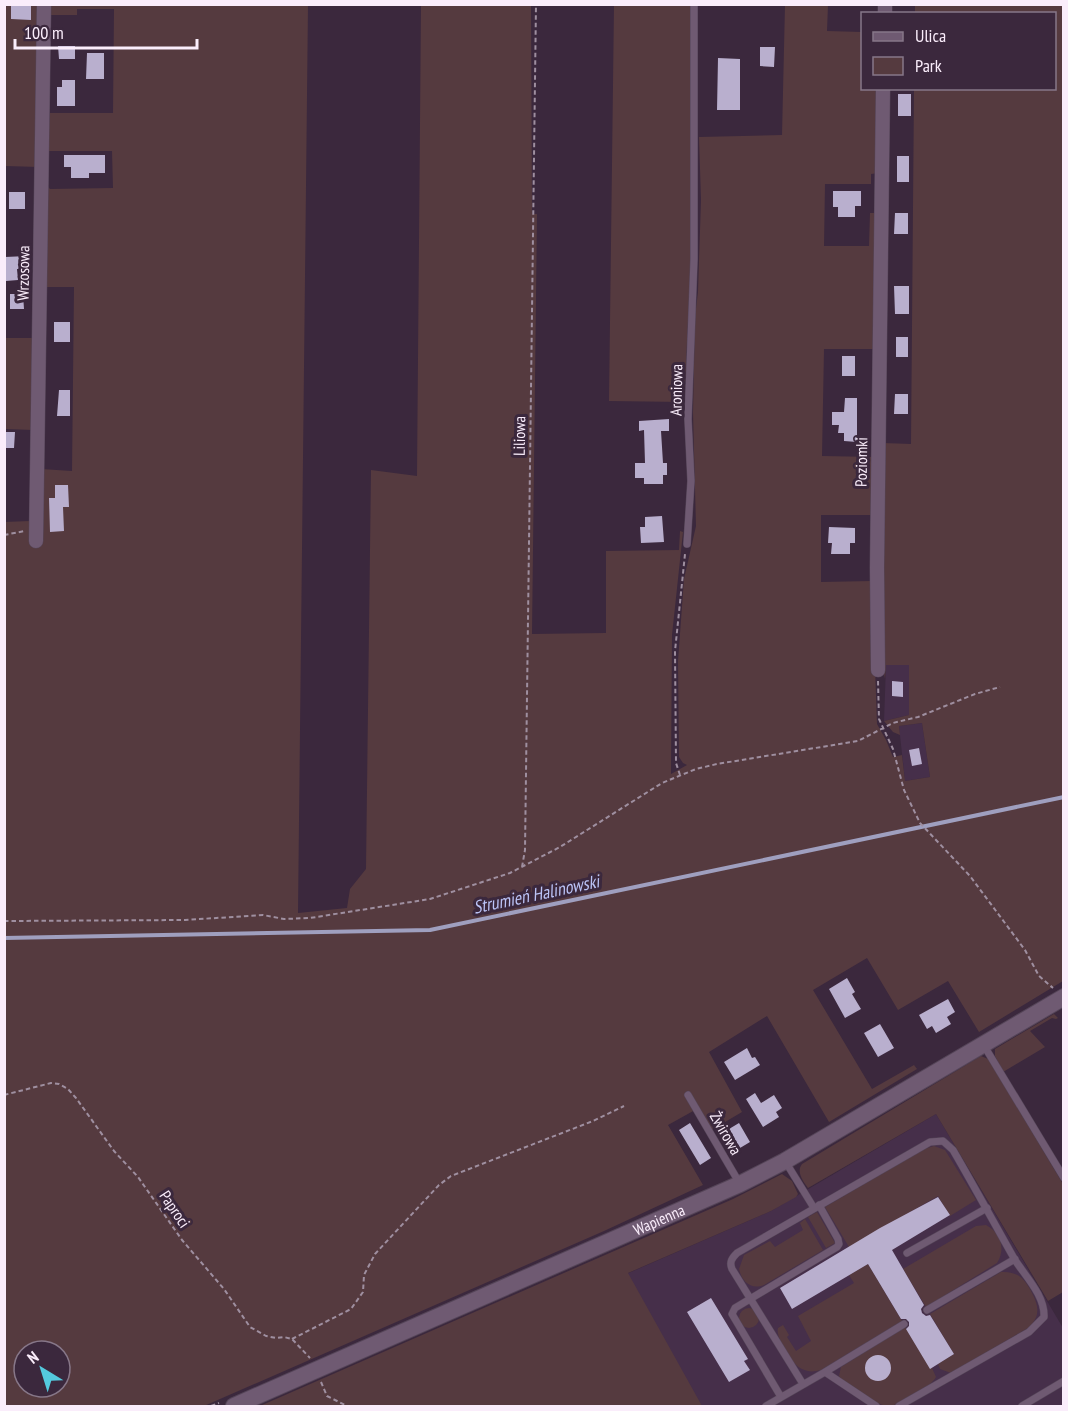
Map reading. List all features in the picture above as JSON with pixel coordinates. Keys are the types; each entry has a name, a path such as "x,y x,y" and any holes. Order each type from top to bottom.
{"street":[{"name":"Wrzosowa","path":"36,535 44,4"},
{"name":"Poziomki","path":"878,670 877,568 884,90"},
{"name":"Wapienna","path":"227,1404 317,1370 740,1184 785,1161 1063,997"}],"lane":[{"name":"Aroniowa","path":"687,544 691,481 688,419 694,259 694,4"},
{"path":"983,1044 1064,1178"},
{"name":"Żwirowa","path":"688,1095 740,1184"},
{"path":"803,1384 732,1269 730,1262 732,1257 936,1140 943,1141 949,1144 987,1209 1042,1305 1044,1317 1029,1332 899,1407"},
{"path":"782,1397 732,1314 735,1308 839,1244 838,1239 785,1161"},
{"path":"907,1253 987,1209"},
{"path":"927,1310 1015,1259"},
{"path":"766,1407 904,1324"},
{"path":"825,1372 876,1407"},
{"path":"1022,1407 1064,1381"}],"path":[{"name":"Liliowa","path":"522,867 525,850 536,4"},
{"path":"4,535 36,535"},
{"path":"680,775 676,763 675,651 687,544"},
{"path":"878,670 879,713 883,728 893,749 904,790 922,826 970,876 1025,950 1039,976 1063,997"},
{"path":"4,921 157,920 263,915 284,919 309,918 430,899 510,873 560,847 662,783 680,775 735,761 858,741 883,728 1000,687"},
{"name":"Paproci","path":"4,1095 51,1083 68,1089 114,1151 138,1177 182,1240 224,1289 250,1327 266,1336 292,1340"},
{"path":"347,1407 327,1396 317,1370 308,1355 292,1340 351,1309 363,1292 364,1275 375,1254 439,1185 451,1176 593,1122 624,1106"},
{"path":"211,1407 227,1404"}],"shaded area":[{"path":"886,665 909,665 909,715 884,721"},
{"path":"922,723 930,777 905,781 899,726"},
{"path":"936,1114 1063,1328 1063,1406 359,1406 358,1391 771,1211"}],"green space":[{"path":"4,5 41,5 39,167 5,166"},
{"path":"48,5 308,5 298,913 347,908 350,889 366,869 371,470 417,476 421,5 531,5 532,214 537,214 532,634 606,633 606,551 679,550 680,531 683,532 672,635 671,774 687,765 679,757 678,661 684,579 696,526 693,413 701,200 699,137 782,135 785,5 828,5 827,31 861,32 861,90 878,90 879,173 871,174 871,184 825,184 824,246 869,246 870,213 877,213 873,349 824,349 822,456 875,457 874,515 821,515 821,582 872,581 877,724 893,757 902,755 905,781 930,777 922,723 899,726 900,735 893,732 884,721 909,715 909,665 886,665 885,679 882,660 883,443 911,444 914,90 1056,90 1056,12 915,12 915,5 1063,5 1063,981 979,1032 948,981 898,1010 867,958 813,990 872,1089 914,1065 917,1069 829,1122 767,1016 709,1052 742,1112 708,1132 695,1110 668,1125 703,1185 604,1231 204,1406 5,1406 4,522 30,521 41,469 72,471 74,287 43,287 46,185 50,189 113,188 112,151 47,151 50,113 113,113 114,9 77,9 77,15 51,15 51,31 48,30"},
{"path":"614,5 690,5 695,183 684,402 609,401"},
{"path":"4,338 36,338 32,356 35,366 34,430 5,429"},
{"path":"1054,1014 1058,1018 1052,1018 1030,1031 1045,1047 1003,1072 995,1056 995,1049"},
{"path":"981,1056 988,1059 992,1065 1063,1184 1063,1292 1048,1301 936,1114 808,1188 800,1173 802,1164"},
{"path":"934,1146 945,1150 976,1200 950,1216 938,1196 849,1247 825,1207 924,1149"},
{"path":"782,1174 792,1181 798,1194 796,1197 771,1211 628,1273 702,1406 260,1406 733,1199"},
{"path":"817,1212 835,1243 826,1248 808,1217"},
{"path":"805,1219 823,1250 764,1285 751,1286 748,1284 742,1278 739,1269 744,1255 770,1241 775,1247 803,1230 800,1223"},
{"path":"986,1225 995,1232 1001,1242 1000,1258 997,1263 926,1307 903,1269 976,1226"},
{"path":"868,1264 902,1321 821,1370 804,1370 789,1357 779,1338 778,1328 783,1325 796,1351 811,1341 798,1316 854,1283 849,1275"},
{"path":"1001,1272 1016,1274 1026,1282 1037,1306 1037,1315 1032,1324 951,1373 940,1369 938,1364 954,1354 930,1314"},
{"path":"749,1308 756,1311 759,1318 756,1325 749,1328 742,1325 739,1318 742,1311"},
{"path":"905,1327 936,1377 922,1391 888,1406 877,1403 862,1394 839,1376 841,1367"}],"building":[{"path":"11,4 31,5 31,20 11,19"},
{"path":"58,46 75,46 75,59 59,59"},
{"path":"760,47 775,47 774,67 760,66"},
{"path":"87,53 104,53 104,79 86,79"},
{"path":"718,58 740,59 740,110 717,110"},
{"path":"62,80 75,80 75,106 57,106 57,87 62,87"},
{"path":"898,94 911,94 911,116 898,116"},
{"path":"64,155 105,155 105,173 89,173 89,178 71,178 71,167 64,167"},
{"path":"897,156 909,156 909,182 897,182"},
{"path":"833,191 861,191 861,206 855,206 855,217 838,217 838,207 833,207"},
{"path":"9,192 25,192 25,209 9,209"},
{"path":"895,213 908,213 908,234 894,234"},
{"path":"27,256 27,269 17,269 18,280 6,281 5,257"},
{"path":"894,286 909,286 909,314 895,314"},
{"path":"10,294 23,294 24,309 10,309"},
{"path":"54,322 70,322 70,342 54,342"},
{"path":"896,337 908,337 908,357 896,357"},
{"path":"842,356 855,356 855,376 842,376"},
{"path":"59,390 70,390 70,416 57,416"},
{"path":"895,394 908,394 908,414 894,414"},
{"path":"845,398 857,398 857,442 844,441 844,433 838,433 839,425 832,425 832,412 844,412"},
{"path":"669,419 669,431 661,431 663,463 667,463 667,475 663,475 663,484 644,484 644,478 635,478 635,463 645,463 644,430 639,431 639,421"},
{"path":"4,432 15,432 14,448 4,448"},
{"path":"55,485 68,485 69,507 63,507 64,531 50,532 49,498 55,498"},
{"path":"662,516 664,542 641,543 640,527 645,527 645,517"},
{"path":"829,527 855,528 855,543 850,543 850,554 831,554 832,543 828,543"},
{"path":"892,681 903,682 903,697 892,696"},
{"path":"919,748 922,764 912,766 909,750"},
{"path":"847,978 855,992 852,994 861,1009 845,1018 829,989"},
{"path":"948,999 955,1012 947,1017 951,1024 936,1033 932,1026 927,1029 919,1015"},
{"path":"880,1024 894,1048 878,1057 864,1033"},
{"path":"747,1048 752,1058 755,1057 760,1065 735,1080 724,1062"},
{"path":"755,1093 761,1103 774,1095 782,1108 776,1112 779,1117 763,1127 746,1099"},
{"path":"690,1123 711,1158 700,1165 679,1130"},
{"path":"739,1123 750,1142 740,1148 729,1129"},
{"path":"938,1197 950,1215 892,1250 924,1305 921,1309 922,1313 926,1316 930,1315 954,1354 930,1369 906,1329 909,1322 901,1319 868,1264 792,1309 780,1288 880,1228"},
{"path":"711,1298 748,1359 744,1361 750,1370 729,1382 687,1312"},
{"path":"878,1355 888,1358 891,1368 888,1378 878,1381 868,1378 865,1368 868,1358"}],"waterway":[{"name":"Strumień Halinowski","path":"4,938 430,930 1064,797"}]}
